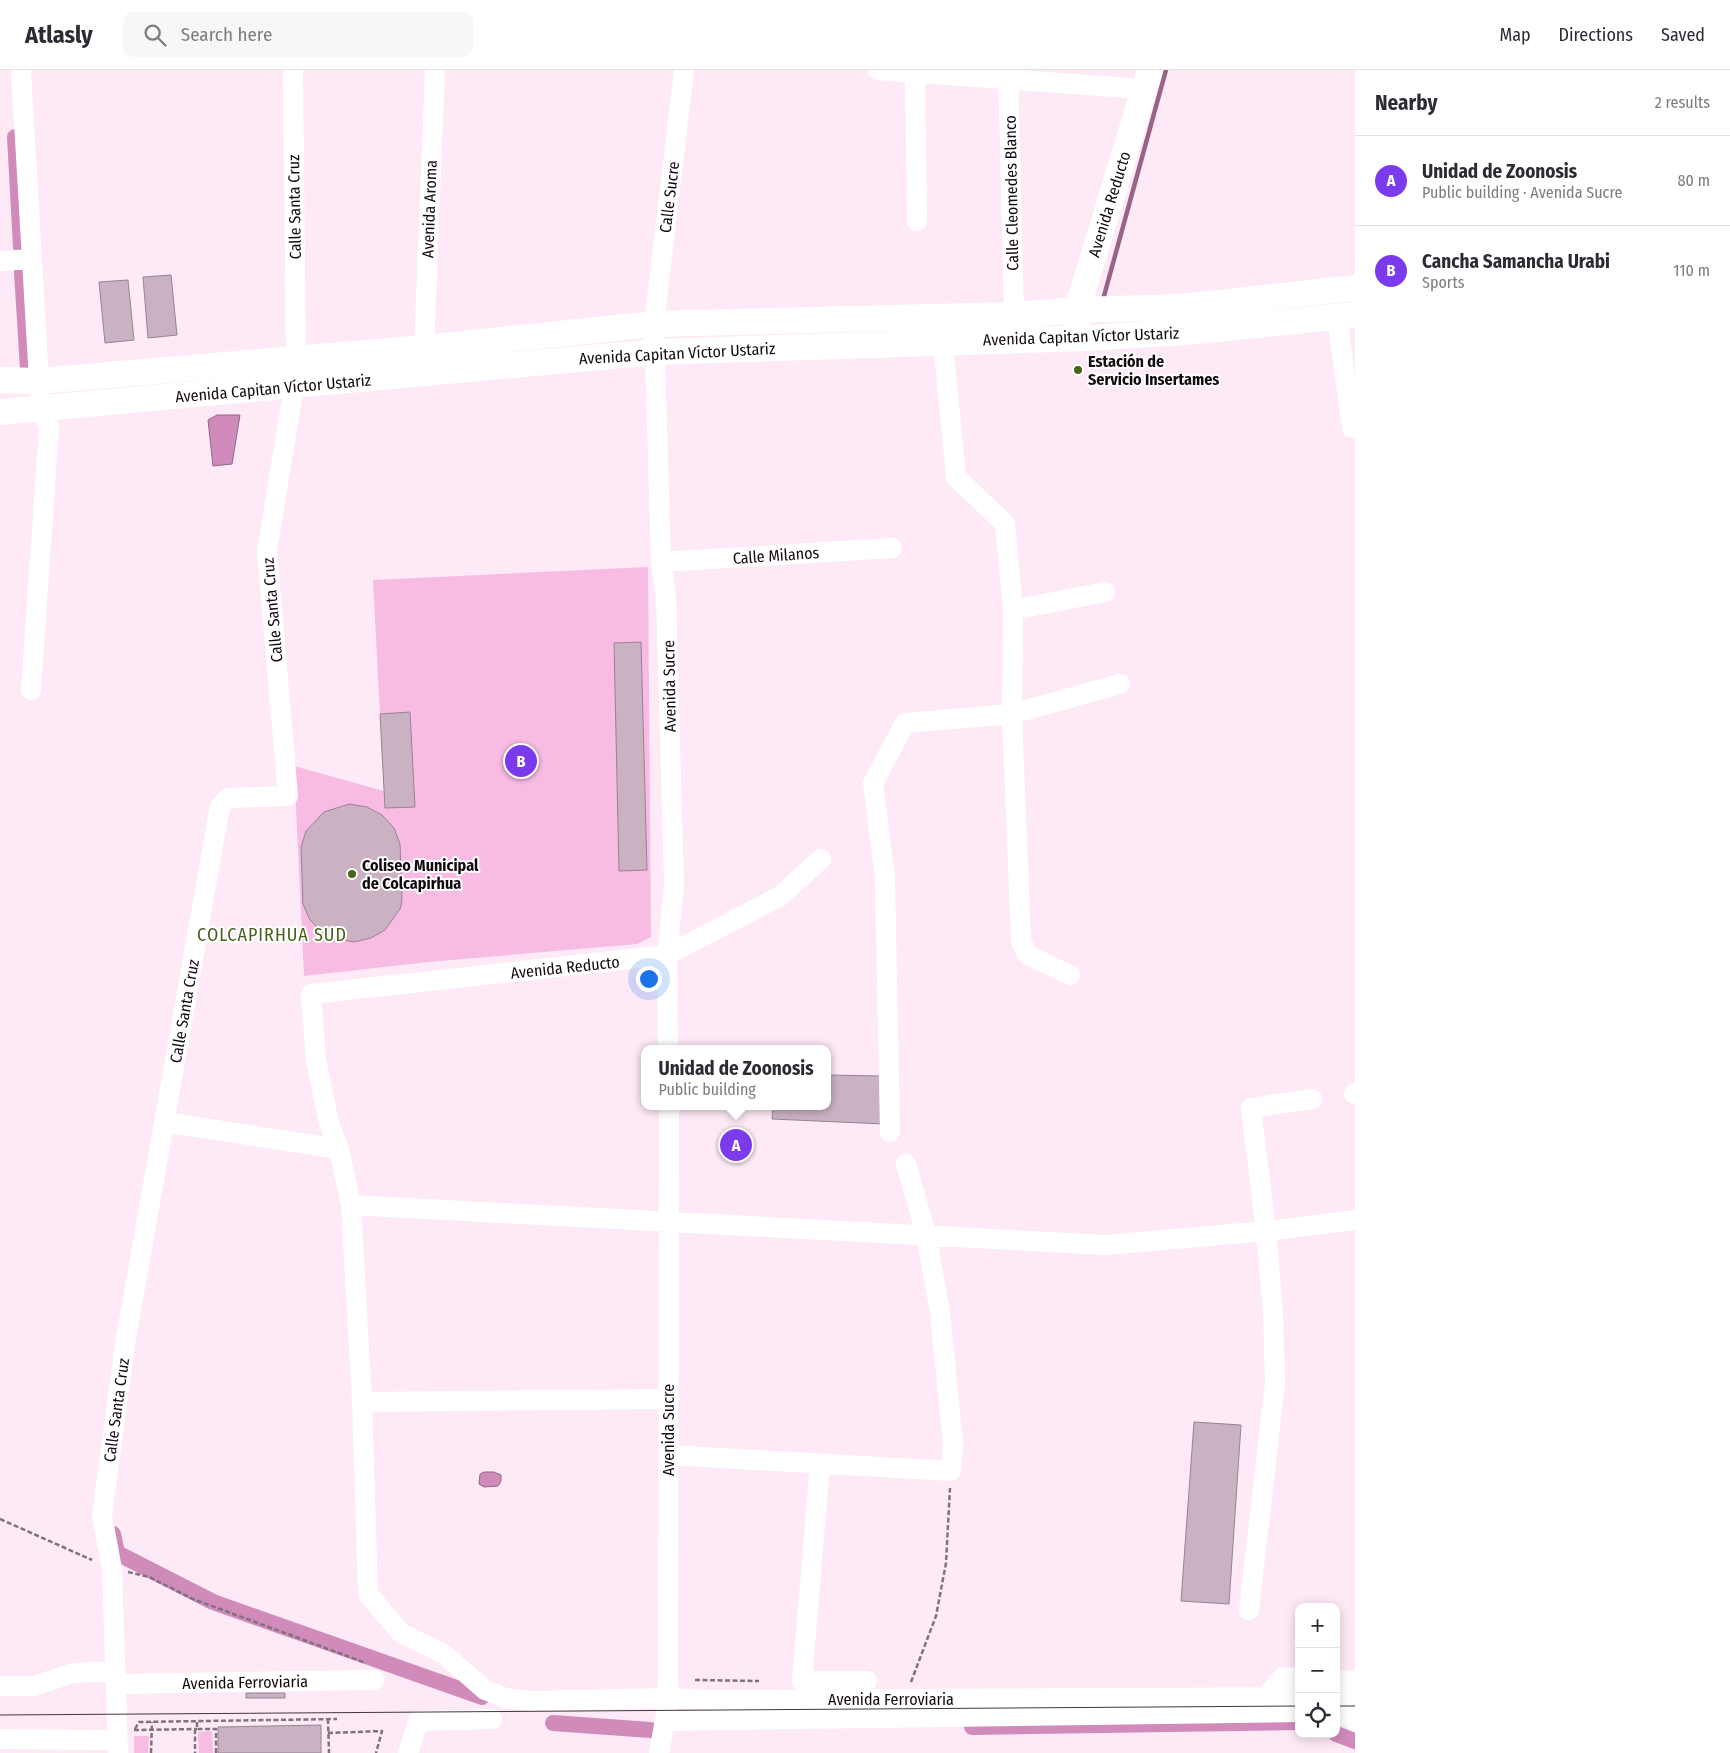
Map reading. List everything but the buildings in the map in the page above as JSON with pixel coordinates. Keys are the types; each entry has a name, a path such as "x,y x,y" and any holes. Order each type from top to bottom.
{"main road":[{"name":"Avenida Reducto","path":"1077,339 1077,310 1147,79"},
{"name":"Avenida Capitan Víctor Ustariz","path":"0,380 39,381 296,359 424,348 654,324 1014,315 1077,310 1181,307 1355,288"},
{"name":"Avenida Capitan Víctor Ustariz","path":"0,412 655,352 1077,339 1187,332 1346,316"}],"street":[{"path":"21,70 39,381 42,409 49,427 31,690"},
{"name":"Calle Santa Cruz","path":"125,1740 116,1678 112,1569 102,1515 125,1344 220,806 228,798 288,796 267,552 294,386 296,359 292,70"},
{"name":"Avenida Aroma","path":"424,348 435,70"},
{"name":"Calle Sucre","path":"654,324 684,70"},
{"path":"878,70 914,73 1147,79"},
{"path":"914,73 917,221"},
{"name":"Calle Cleomedes Blanco","path":"1008,75 1014,315"},
{"path":"0,260 32,259"},
{"path":"1346,316 1352,428 1355,428"},
{"name":"Avenida Sucre","path":"654,324 661,562 666,596 674,885 667,955 668,1045"},
{"path":"943,342 956,477 1004,524 1013,610 1012,714 1021,941 1028,955 1070,975"},
{"name":"Calle Milanos","path":"661,562 892,548"},
{"path":"1013,610 1105,592"},
{"path":"890,1132 885,878 873,783 905,723 1012,714 1120,684"},
{"name":"Avenida Reducto","path":"340,1149 329,1123 316,1060 311,994 667,955 779,897 821,859"},
{"path":"1249,1610 1275,1383 1273,1313 1266,1232 1251,1108 1312,1099"},
{"name":"Avenida Sucre","path":"658,1753 665,1721 668,1689 670,1223 668,1110"},
{"path":"165,1122 340,1149 351,1205 362,1402 668,1399"},
{"path":"668,1455 951,1471 953,1443 940,1312 926,1234 906,1164"},
{"path":"351,1205 1106,1245 1266,1232 1355,1220"},
{"name":"Avenida Ferroviaria","path":"362,1402 368,1594 402,1633 444,1654 485,1690 506,1698 532,1701 668,1689 714,1700 1295,1697"},
{"path":"820,1464 802,1681 867,1681"},
{"name":"Avenida Ferroviaria","path":"0,1686 34,1686 72,1673 116,1678 374,1680"},
{"path":"1265,1698 1283,1677 1295,1678"},
{"path":"1340,1680 1355,1681"},
{"path":"1340,1697 1355,1696"},
{"name":"Avenida Ferroviaria","path":"665,1721 1295,1712"},
{"path":"1340,1715 1349,1716 1355,1722"},
{"path":"408,1753 418,1721 492,1719"},
{"path":"0,1739 125,1740"}],"path":[{"path":"909,1698 912,1681 936,1616 946,1563 951,1471"},
{"path":"0,1519 112,1569 148,1577 193,1599 365,1662 375,1670 374,1680"},
{"path":"668,1689 764,1681"},
{"path":"328,1719 329,1753"},
{"path":"125,1740 139,1722 337,1719"},
{"path":"151,1753 152,1722"},
{"path":"195,1753 197,1722"},
{"path":"125,1740 196,1729 216,1729 216,1753"},
{"path":"328,1732 382,1731 376,1753"}],"shaded area":[{"path":"217,415 240,415 232,464 213,466 208,420"},
{"path":"648,567 651,937 637,944 428,962 304,976 294,766 384,791 373,580"},
{"path":"494,1472 501,1475 501,1481 498,1486 484,1487 479,1484 480,1474"},
{"path":"212,1731 213,1753 199,1753 198,1732"},
{"path":"134,1736 149,1736 148,1753 134,1753"}],"waterway":[{"path":"1104,296 1166,70"},
{"path":"15,137 21,247"},
{"path":"22,272 28,369"},
{"path":"113,1534 117,1553 213,1602 482,1697"},
{"path":"972,1727 1295,1722"},
{"path":"553,1723 650,1730"},
{"path":"1340,1735 1355,1741"}],"tram line":[{"path":"0,1715 1295,1706"},
{"path":"1340,1706 1355,1706"}],"place":[{"name":"Estación de Servicio Insertames","path":"1078,370"},
{"name":"Cancha Samancha Urabi","path":"521,761"},
{"name":"Coliseo Municipal de Colcapirhua","path":"352,874"},
{"name":"Unidad de Zoonosis","path":"736,1145"}],"district":[{"name":"COLCAPIRHUA SUD","path":"272,935"}]}
